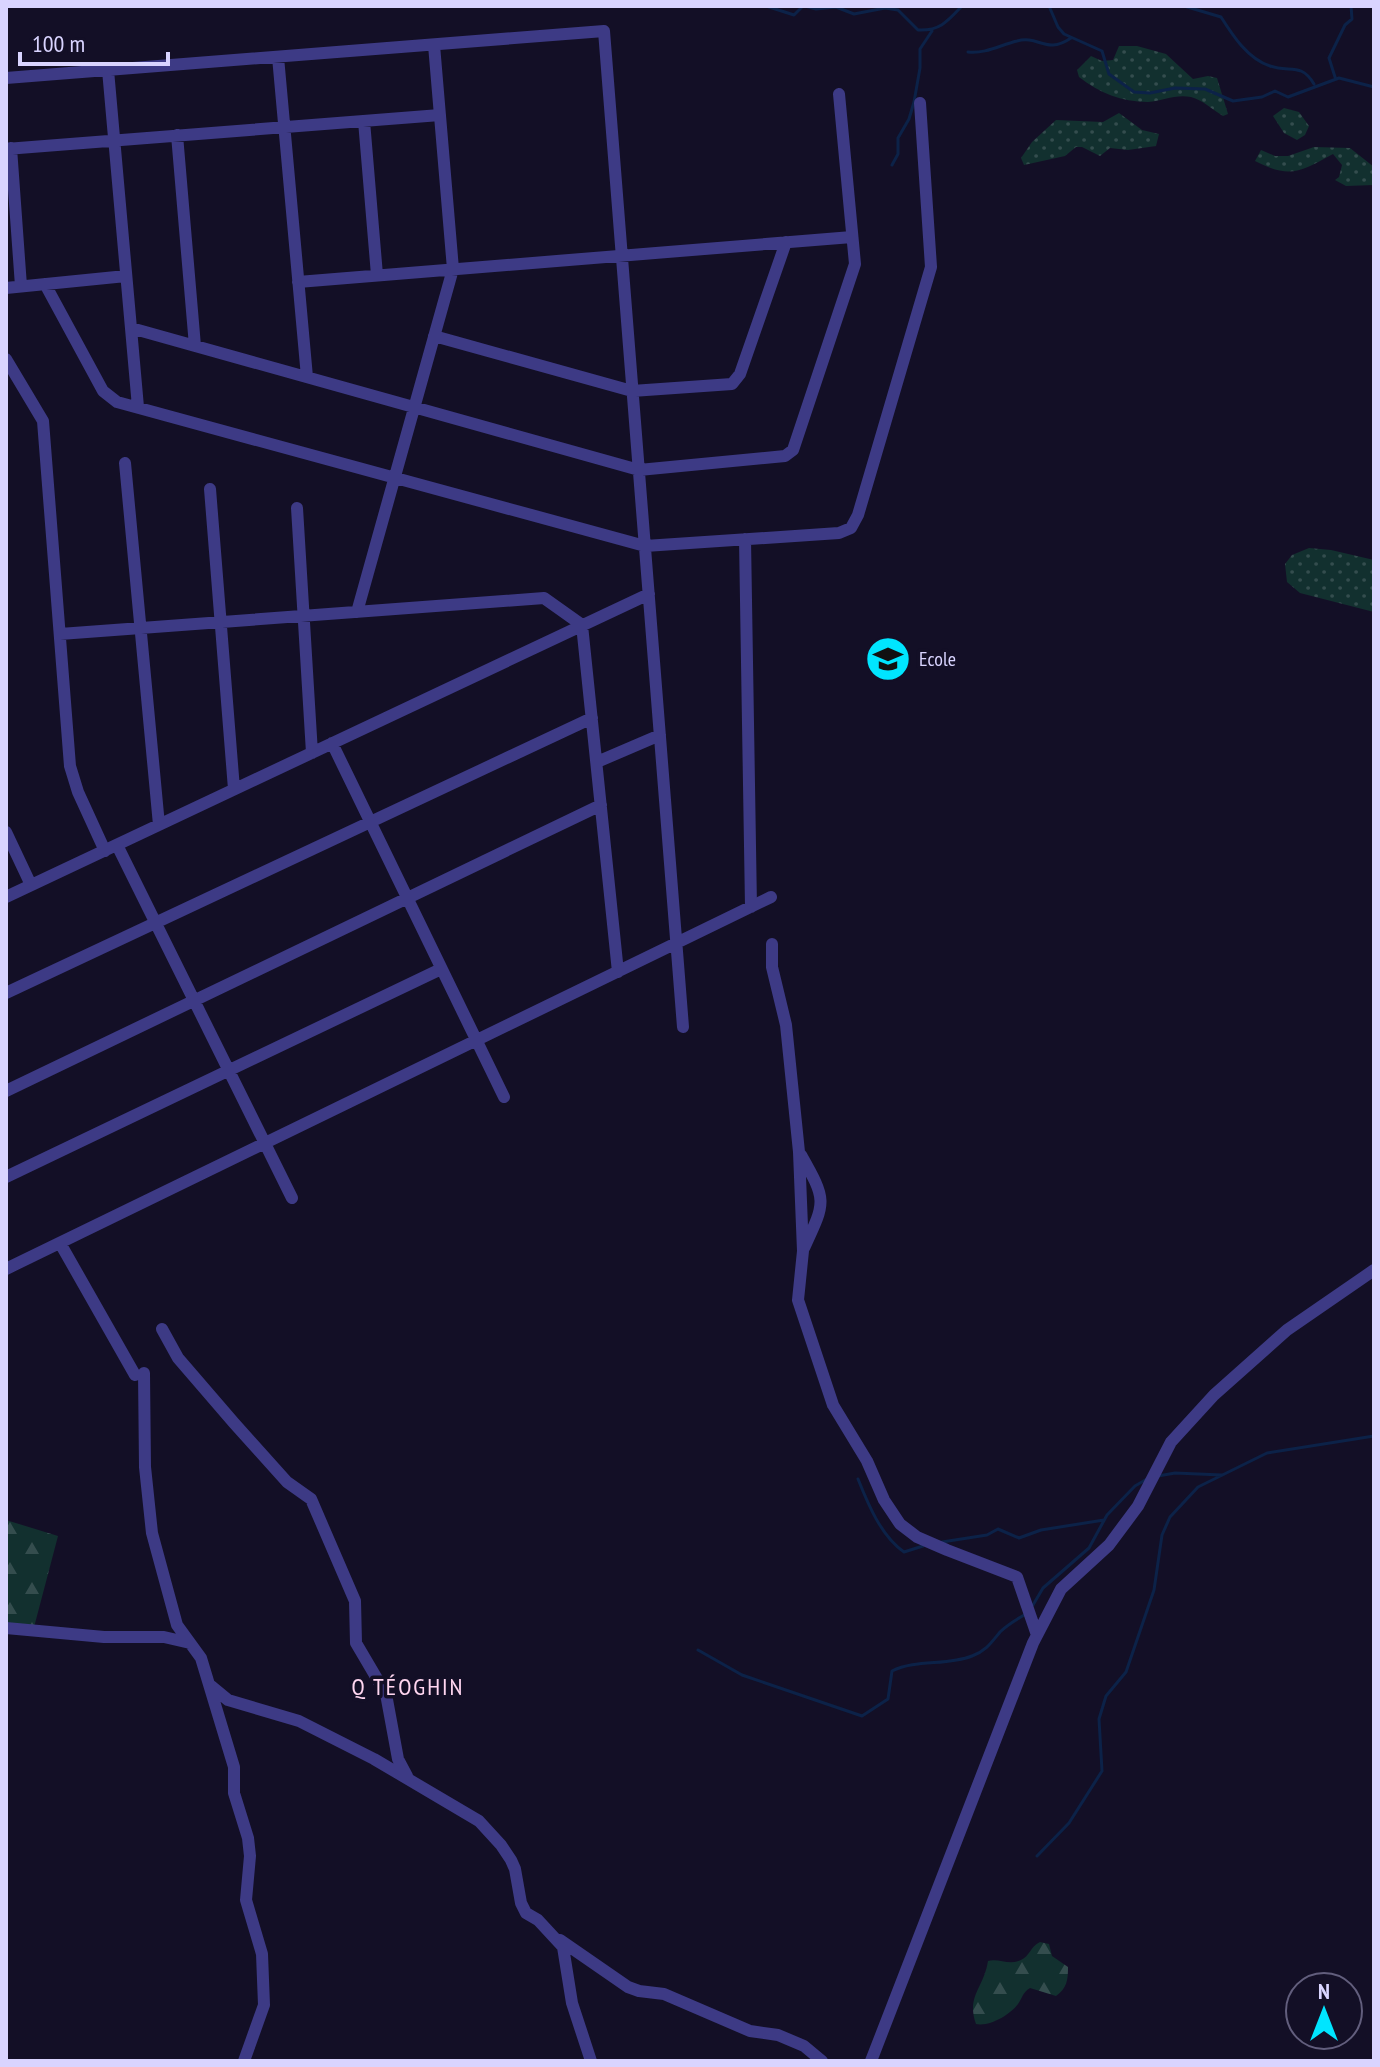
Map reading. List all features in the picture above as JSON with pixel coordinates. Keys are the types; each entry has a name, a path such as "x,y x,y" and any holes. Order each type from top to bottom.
{"street":[{"path":"6,78 604,31 683,1027"},
{"path":"357,612 453,269 434,45"},
{"path":"278,57 307,377"},
{"path":"108,70 138,407"},
{"path":"131,328 639,470 785,456 793,450 855,264 839,94"},
{"path":"45,284 103,391 117,402 645,546 839,533 851,528 858,515 931,267 920,103"},
{"path":"21,286 11,212 8,149 440,115"},
{"path":"364,121 377,275"},
{"path":"177,135 195,346"},
{"path":"298,282 852,237"},
{"path":"434,336 632,391 732,384 740,374 786,242"},
{"path":"6,288 126,276"},
{"path":"6,359 43,421 70,766 78,792 155,923 292,1198"},
{"path":"125,463 159,825"},
{"path":"210,489 234,789"},
{"path":"297,508 312,753"},
{"path":"745,539 751,907"},
{"path":"6,897 649,594"},
{"path":"60,634 544,598 582,625 618,972"},
{"path":"6,993 592,718"},
{"path":"597,762 660,735"},
{"path":"332,743 504,1097"},
{"path":"6,1091 601,805"},
{"path":"6,832 31,885"},
{"path":"6,1269 771,897"},
{"path":"772,944 772,967 786,1025 799,1152 803,1251 798,1300 833,1405 900,1524 917,1537 1017,1577 1037,1635"},
{"path":"6,1177 441,969"},
{"path":"799,1152 816,1182 822,1209 803,1251"},
{"path":"60,1243 139,1374 152,1533 177,1625 201,1658 234,1767 234,1793 249,1847 246,1900 262,1954 264,2005 244,2061"},
{"path":"871,2061 1037,1635 1061,1589 1109,1545 1138,1506 1171,1442 1214,1395 1287,1330 1374,1270"},
{"path":"162,1329 178,1358 234,1423 287,1482 311,1499 355,1601 356,1643 386,1694 398,1759 408,1779"},
{"path":"6,1628 104,1637 174,1637 193,1644"},
{"path":"208,1684 228,1700 299,1721 479,1821 501,1845 515,1869 521,1903 526,1913 628,1987 664,1994 750,2031 778,2035 804,2046 822,2061"},
{"path":"558,1938 566,1954 572,2003 591,2061"}],"green space":[{"path":"1119,46 1137,46 1166,54 1193,79 1217,78 1228,114 1223,116 1191,97 1148,102 1120,98 1095,88 1079,77 1077,70 1091,56 1102,61 1113,60"},
{"path":"1284,108 1299,112 1309,126 1305,135 1297,140 1284,133 1273,116"},
{"path":"1119,113 1142,130 1159,134 1156,146 1128,150 1110,148 1100,156 1076,147 1065,156 1024,165 1021,158 1032,142 1056,120 1103,122"},
{"path":"1314,147 1350,148 1374,167 1374,185 1346,186 1335,180 1342,165 1333,154 1295,171 1277,170 1255,161 1261,150 1275,156 1288,156"},
{"path":"1309,548 1374,560 1374,612 1300,593 1287,582 1285,564 1292,555"},
{"path":"6,1520 58,1536 33,1631 6,1628"},
{"path":"1040,1942 1049,1944 1052,1956 1068,1967 1063,1990 1056,1996 1030,1988 1005,2016 987,2024 976,2024 974,1999 988,1961 1017,1962"}],"waterway":[{"path":"766,6 794,15 803,6"},
{"path":"805,6 816,9 836,7 854,14 885,8 898,10 918,30 938,27 962,6"},
{"path":"1049,6 1064,34 1102,51 1109,74 1134,92 1205,89 1233,101 1262,97 1275,91 1288,97 1339,78 1374,87"},
{"path":"1184,6 1221,17 1236,39 1255,58 1277,68 1300,70 1314,84"},
{"path":"1335,77 1329,58 1345,25 1352,19 1351,6"},
{"path":"892,165 898,154 898,138 914,102 920,49 932,31"},
{"path":"968,52 1025,40 1055,45 1071,38"},
{"path":"1037,1856 1069,1823 1102,1771 1099,1719 1106,1696 1126,1672 1154,1590 1162,1535 1170,1517 1198,1487 1267,1453 1374,1436"},
{"path":"1158,1476 1175,1473 1222,1475"},
{"path":"858,1479 876,1519 896,1545 904,1552 923,1546"},
{"path":"1033,1605 1043,1588 1089,1548 1107,1515 1135,1486 1147,1479"},
{"path":"942,1542 987,1535 998,1529 1019,1538 1041,1530 1104,1520"},
{"path":"698,1650 742,1675 862,1716 888,1699 892,1671 977,1654 1006,1627 1026,1614"}],"place":[{"name":"Ecole","path":"888,659"}],"district":[{"name":"Q TÉOGHIN","path":"408,1686"}]}
